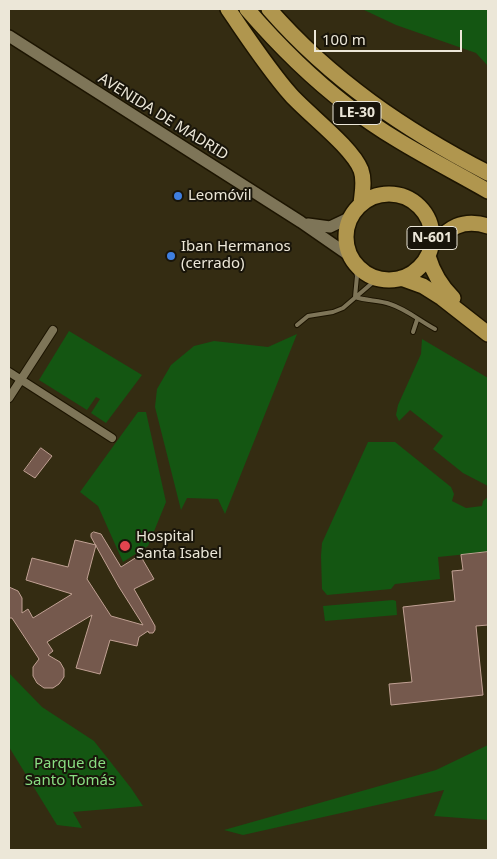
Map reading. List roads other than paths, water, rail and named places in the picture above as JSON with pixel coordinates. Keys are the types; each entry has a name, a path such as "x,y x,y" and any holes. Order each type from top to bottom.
{"highway":[{"path":"228,9 291,94 347,149 362,171 361,204 351,217 346,230 346,243 352,261 362,272 378,278 389,280 401,278 423,286 442,298 488,334"},
{"name":"LE-30","path":"247,9 273,40 302,69 349,107 401,142 488,191"},
{"name":"LE-30","path":"269,9 318,60 359,94 451,154 488,173"},
{"path":"406,126 444,141 488,163"},
{"name":"N-601","path":"361,204 386,194 399,195 411,200 422,209 429,220 432,232 429,251 421,266 411,274 401,278"},
{"path":"429,251 453,226 464,223 480,223 488,226"},
{"name":"N-601","path":"429,251 433,272 442,288 466,309 488,324"}],"main road":[{"name":"AVENIDA DE MADRID","path":"9,36 301,222 352,261"},
{"name":"AVENIDA DE MADRID","path":"301,222 330,227 351,217"}],"street":[{"path":"9,398 53,330"},
{"path":"9,372 112,438"}],"lane":[{"path":"352,261 357,276 355,297"},
{"path":"297,325 308,316 333,312 343,308 378,278"},
{"path":"355,297 391,304 435,329"},
{"path":"413,332 417,320"}],"place":[{"name":"Leomóvil","path":"178,196"},
{"name":"Iban Hermanos (cerrado)","path":"171,256"},
{"name":"Hospital Santa Isabel","path":"125,546"}],"park label":[{"name":"Parque de Santo Tomás","path":"70,772"}]}
